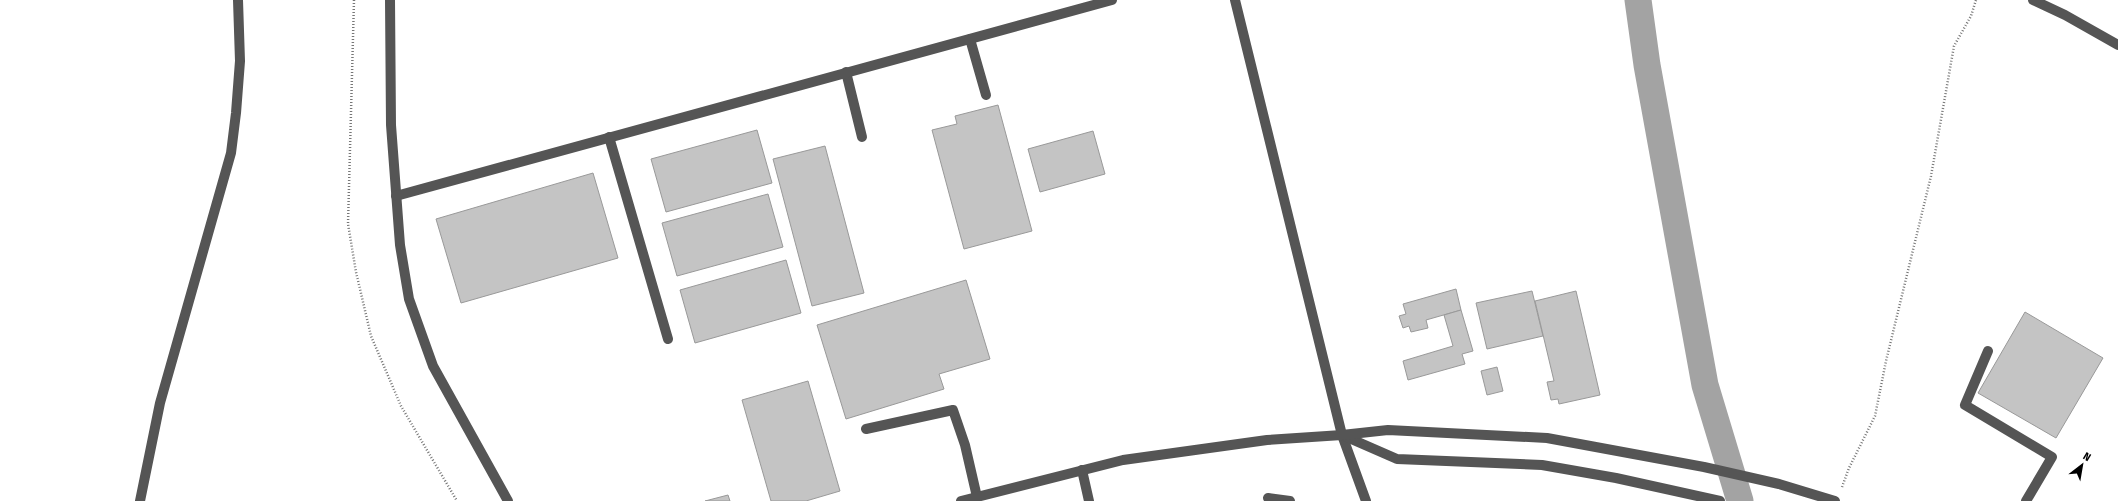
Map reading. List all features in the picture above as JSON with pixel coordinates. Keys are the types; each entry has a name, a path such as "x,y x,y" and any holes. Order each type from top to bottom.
{"street":[{"path":"140,501 160,403 231,153 240,61 238,0"},
{"path":"390,0 391,125 400,245 409,299 434,366 508,501"},
{"path":"396,196 1112,0"},
{"path":"1235,0 1342,435 1366,501"},
{"path":"2033,0 2065,15 2118,45"},
{"path":"970,39 986,95"},
{"path":"846,72 862,137"},
{"path":"610,137 668,339"},
{"path":"1988,351 1966,405 2052,457 2026,501"},
{"path":"866,429 953,410 965,445 977,497"},
{"path":"961,501 1123,460 1267,440 1388,430 1547,438 1704,467 1779,484 1835,501"},
{"path":"1342,435 1397,459 1542,465 1616,478 1720,501"},
{"path":"1082,470 1089,501"},
{"path":"1268,498 1290,501"}],"path":[{"path":"354,0 348,224 356,272 372,336 401,406 457,501"},
{"path":"1842,486 1849,468 1875,416 1886,361 1930,176 1954,46 1971,16 1976,0"}],"building":[{"path":"998,105 1032,231 964,249 932,130 957,124 955,116"},
{"path":"757,130 772,183 666,212 651,159"},
{"path":"1093,131 1105,174 1040,192 1028,149"},
{"path":"825,146 864,293 812,306 773,159"},
{"path":"593,173 618,258 461,303 436,219"},
{"path":"768,194 783,247 677,276 662,223"},
{"path":"786,260 801,313 695,343 680,290"},
{"path":"966,280 990,359 939,374 944,389 846,419 817,325"},
{"path":"1456,289 1461,310 1426,320 1428,328 1411,332 1409,326 1403,328 1399,316 1406,314 1403,304"},
{"path":"1532,291 1543,336 1487,349 1476,303"},
{"path":"1576,291 1600,395 1559,404 1558,399 1551,400 1547,382 1554,381 1535,301"},
{"path":"1461,310 1473,351 1462,354 1465,364 1408,380 1403,361 1453,346 1444,315"},
{"path":"2025,312 2103,358 2056,438 1978,393"},
{"path":"1497,367 1503,391 1487,395 1481,371"},
{"path":"808,381 840,491 806,501 771,501 742,400"},
{"path":"728,495 730,501 705,501"}],"waterway":[{"path":"1638,0 1647,65 1705,385 1740,501"}]}
